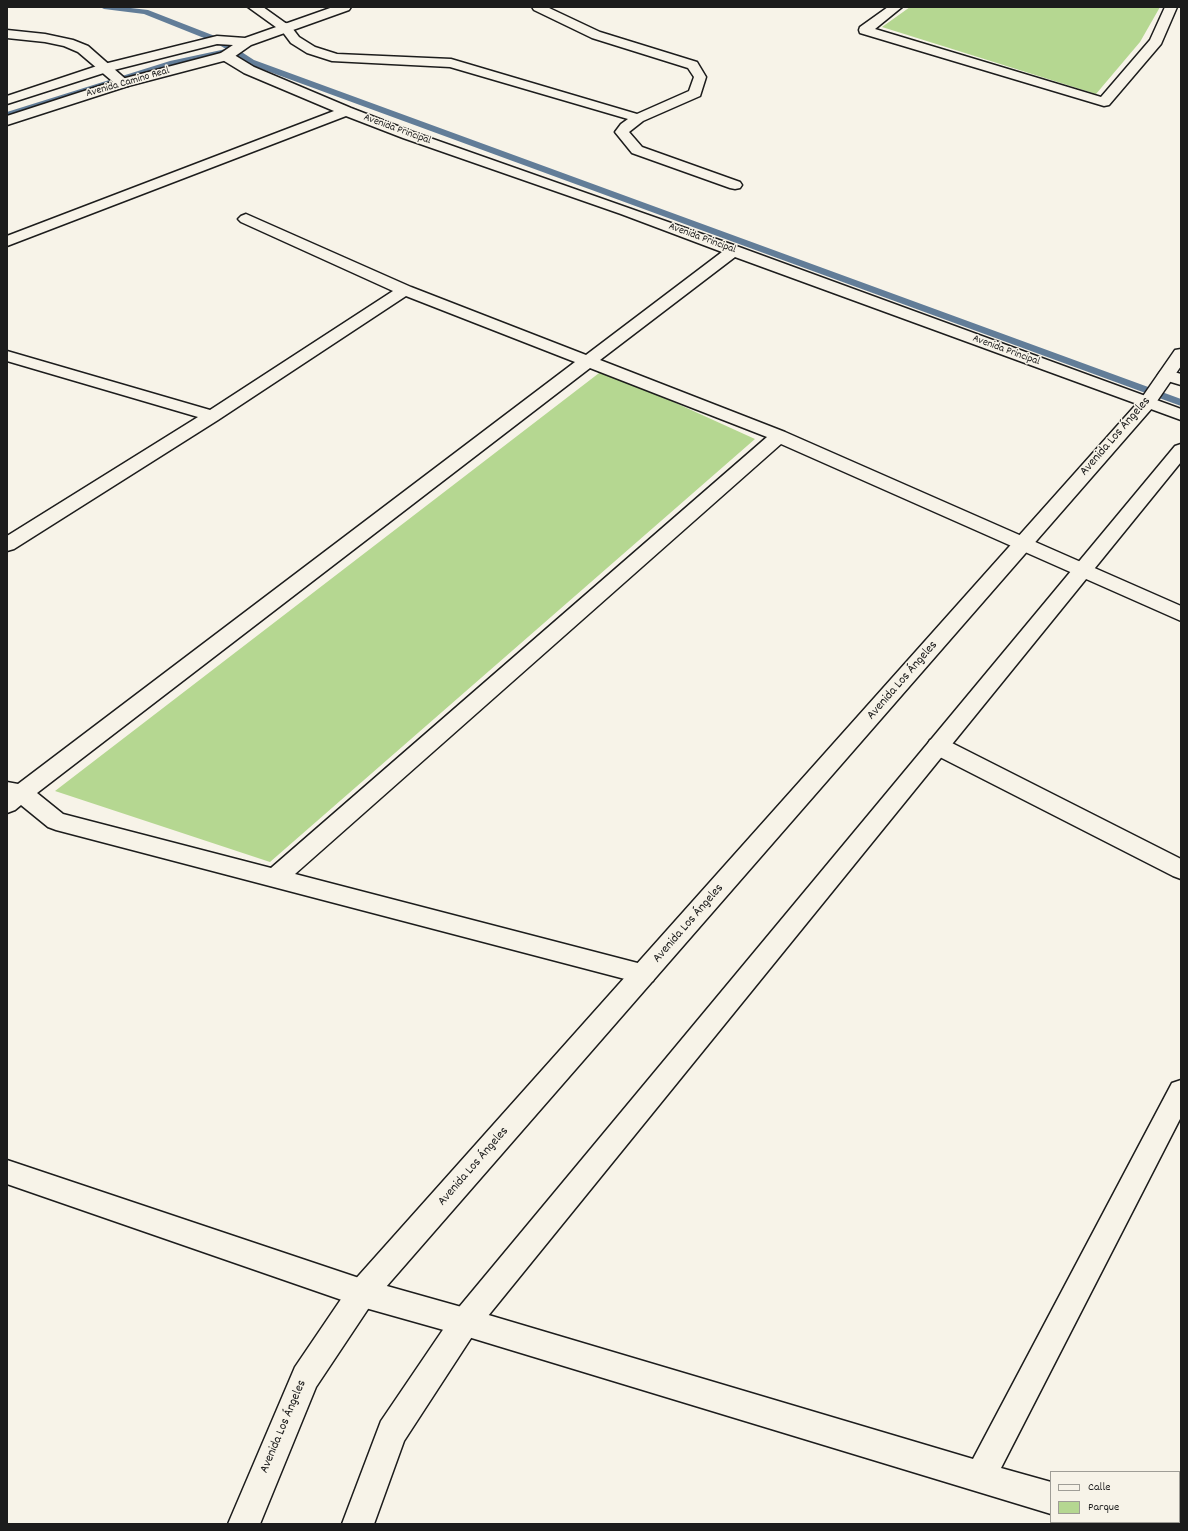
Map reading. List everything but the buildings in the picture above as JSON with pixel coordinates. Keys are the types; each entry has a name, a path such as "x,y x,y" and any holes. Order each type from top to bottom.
{"street":[{"path":"254,7 285,27"},
{"name":"Avenida Camino Real","path":"7,121 123,83 226,56 246,42 345,7"},
{"path":"896,7 865,30 1104,102 1156,41 1171,7"},
{"path":"7,34 45,38 68,43 83,49 123,83"},
{"name":"Avenida Camino Real","path":"7,100 105,68 217,40 246,42"},
{"name":"Avenida Principal","path":"226,56 250,70 346,111 408,135 734,250 1181,415"},
{"path":"7,241 346,111"},
{"path":"246,219 405,290 779,436 1181,614"},
{"path":"644,974 56,821 12,796 588,362 734,250"},
{"path":"7,545 212,416 405,290"},
{"name":"Avenida Los Ángeles","path":"244,1524 305,1377 362,1293 1147,403 1174,378 1181,354"},
{"path":"7,356 212,416"},
{"path":"275,878 779,436"},
{"path":"358,1524 392,1432 465,1322 1181,450"},
{"path":"938,746 1181,870"},
{"path":"980,1477 1181,1091"},
{"path":"7,1172 362,1293 465,1322 1050,1498"}],"lane":[{"path":"538,7 596,35 693,65 700,77 695,93 638,118 622,132 637,150 735,185"},
{"path":"285,27 296,40 311,50 336,58 451,64 638,118"}],"green space":[{"path":"910,7 1160,7 1140,42 1096,94 882,27"},
{"path":"603,370 755,439 270,862 55,791"}],"waterway":[{"path":"104,7 145,12 217,40 251,62 1181,403"},
{"path":"7,115 173,63 231,50"}]}
